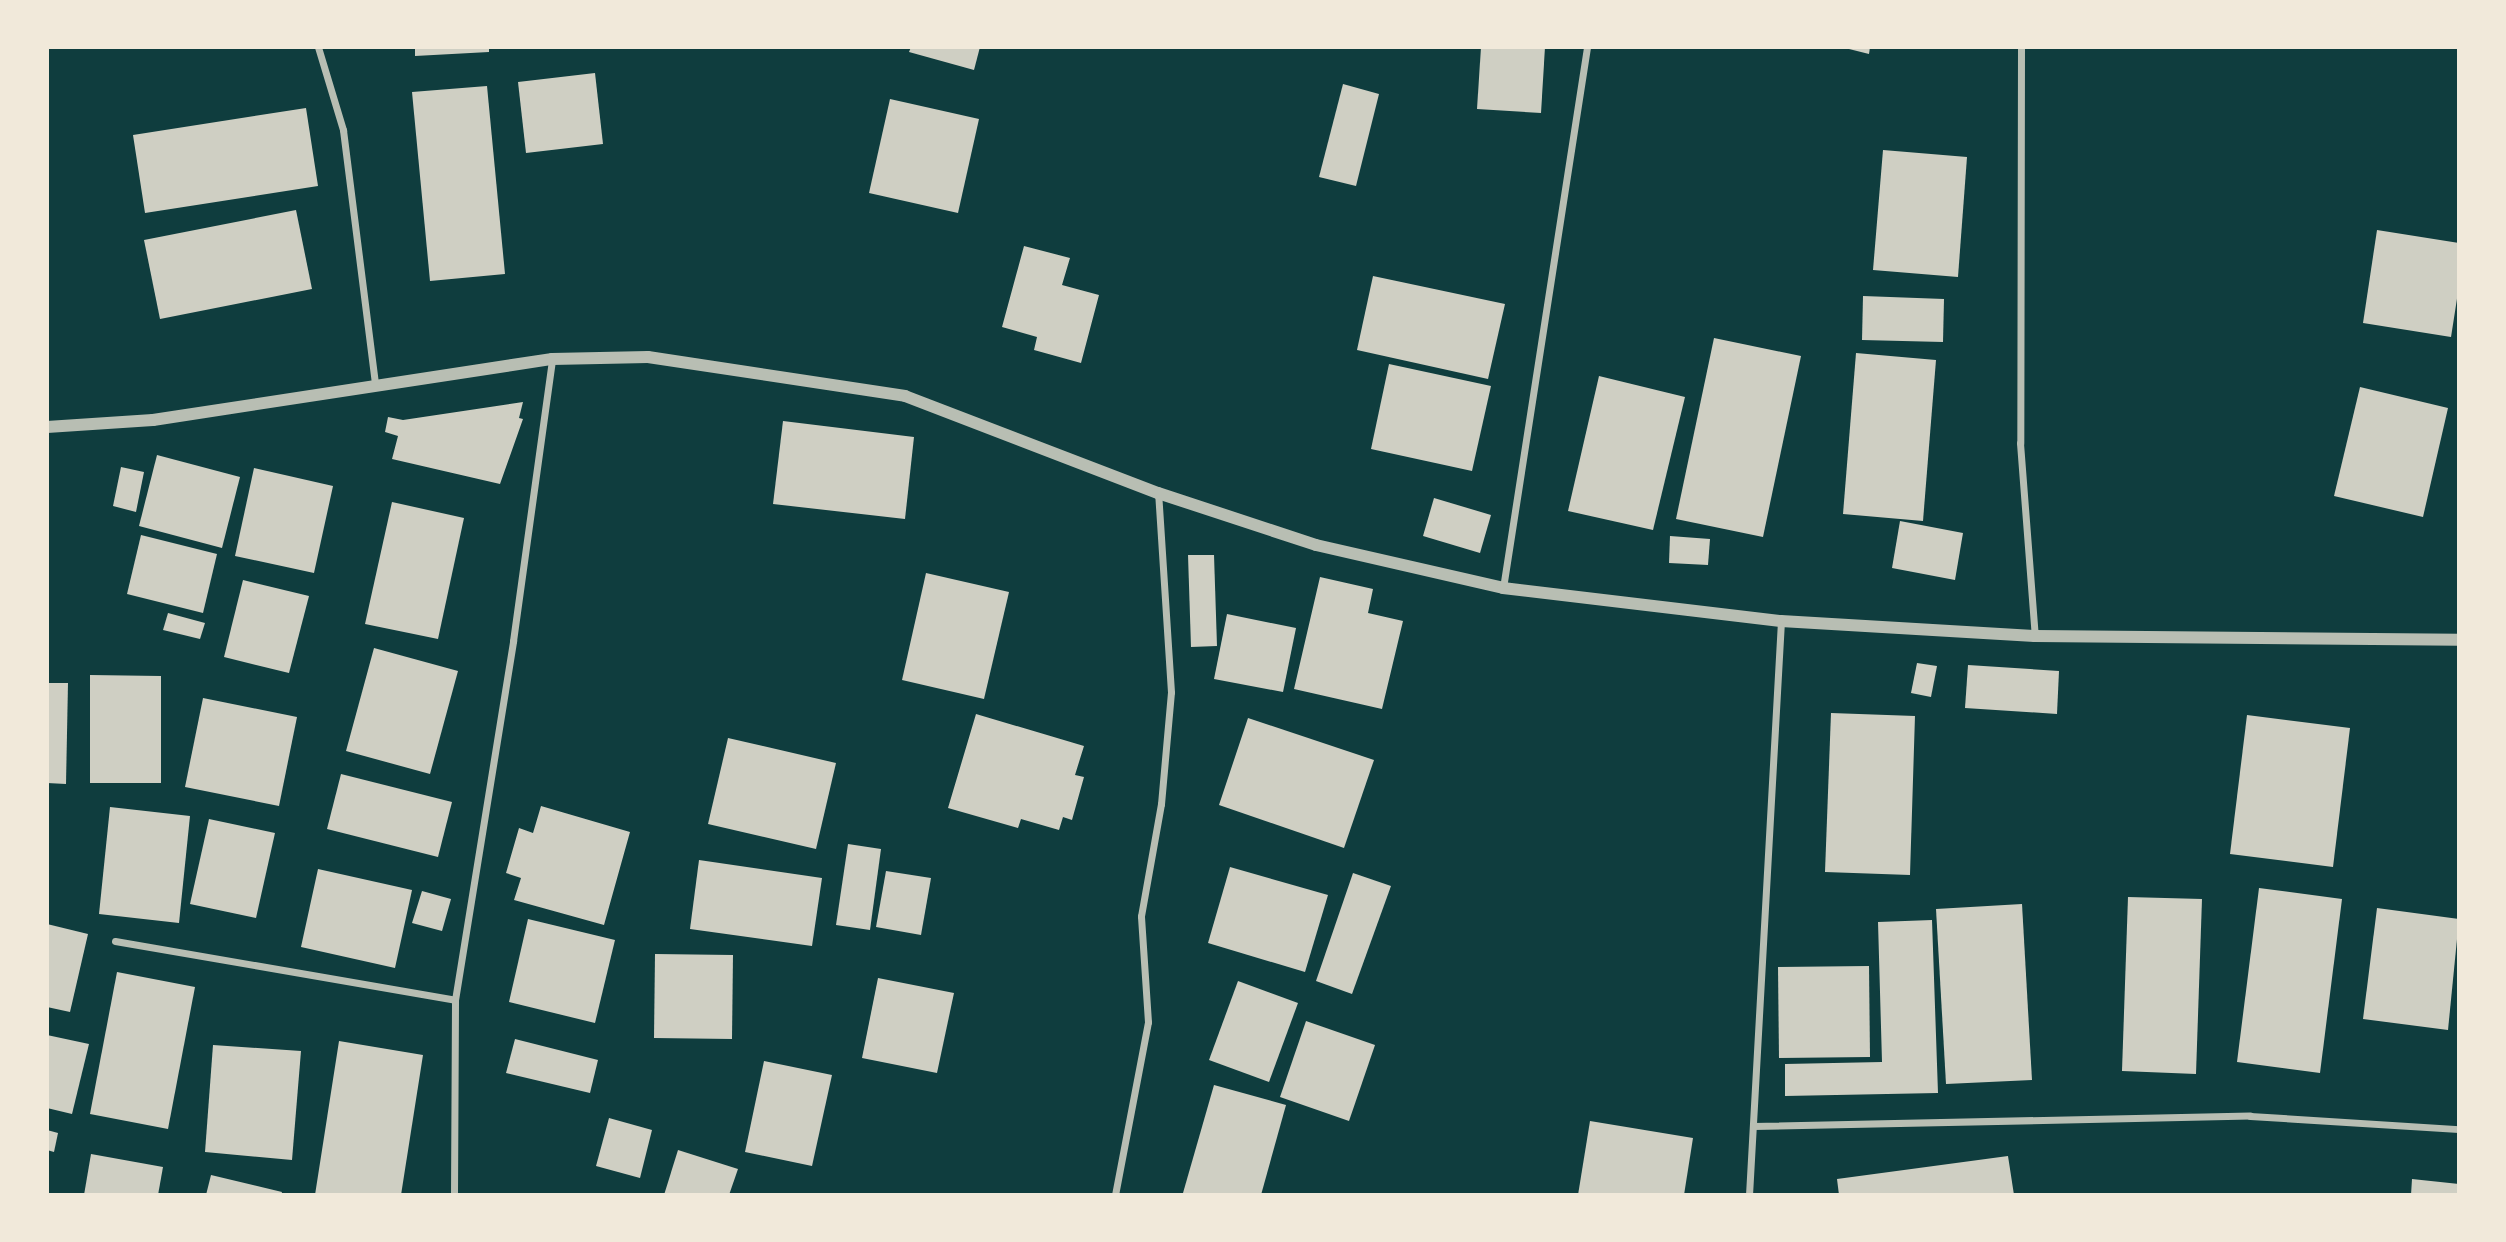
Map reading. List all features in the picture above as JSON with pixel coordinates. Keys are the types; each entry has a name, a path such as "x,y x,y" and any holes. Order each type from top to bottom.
{"street":[{"path":"318,47 343,130 375,385"},
{"path":"1503,588 1587,47"},
{"path":"2021,47 2020,443 2035,636"},
{"path":"47,428 153,420 552,359 648,356 905,396 1158,493 1316,545 1503,588 1782,621 2035,636 2459,640"},
{"path":"454,1195 455,1000 513,641 552,359"},
{"path":"1115,1195 1148,1022 1141,916 1161,804 1171,692 1158,493"},
{"path":"1749,1195 1782,621"},
{"path":"115,941 455,1000"},
{"path":"1753,1126 2250,1116 2459,1129"}],"building":[{"path":"415,47 489,47 489,52 415,56"},
{"path":"911,47 980,47 974,70 909,52"},
{"path":"1481,47 1545,47 1541,113 1477,109"},
{"path":"1841,47 1870,47 1869,54"},
{"path":"595,73 603,144 526,153 518,82"},
{"path":"1343,84 1379,94 1356,186 1319,177"},
{"path":"487,86 505,274 430,281 412,92"},
{"path":"890,99 979,119 958,213 869,193"},
{"path":"306,108 318,186 145,213 133,135"},
{"path":"1883,150 1967,157 1958,277 1873,270"},
{"path":"296,210 312,289 160,319 144,240"},
{"path":"2377,230 2459,243 2459,286 2451,337 2363,323"},
{"path":"1024,246 1070,258 1062,285 1099,295 1081,363 1034,350 1037,337 1002,327"},
{"path":"1373,276 1505,304 1488,379 1357,350"},
{"path":"1863,296 1944,299 1943,342 1862,340"},
{"path":"1714,338 1801,356 1763,537 1676,519"},
{"path":"1856,353 1936,360 1923,521 1843,514"},
{"path":"1389,364 1491,386 1472,471 1371,449"},
{"path":"1599,376 1685,397 1653,530 1568,511"},
{"path":"2360,387 2448,408 2423,517 2334,496"},
{"path":"523,402 519,418 523,419 500,484 392,459 398,436 385,432 388,417 403,420"},
{"path":"783,421 914,437 905,519 773,504"},
{"path":"157,455 240,477 222,548 139,526"},
{"path":"121,467 144,472 136,512 113,506"},
{"path":"254,468 333,486 314,573 235,556"},
{"path":"1434,498 1491,515 1480,553 1423,536"},
{"path":"392,502 464,518 438,639 365,624"},
{"path":"1900,521 1963,533 1955,580 1892,568"},
{"path":"141,535 217,554 203,613 127,594"},
{"path":"1670,536 1710,539 1708,565 1669,563"},
{"path":"1188,555 1214,555 1217,646 1191,647"},
{"path":"926,573 1009,592 984,699 902,680"},
{"path":"1320,577 1373,589 1368,613 1403,621 1382,709 1294,689"},
{"path":"243,580 309,596 289,673 224,657"},
{"path":"168,613 205,623 200,639 163,630"},
{"path":"1227,614 1296,628 1283,692 1214,679"},
{"path":"374,648 458,671 430,774 346,751"},
{"path":"1917,663 1937,666 1931,697 1911,693"},
{"path":"1968,665 2059,671 2057,714 1965,708"},
{"path":"90,675 161,676 161,783 90,783"},
{"path":"47,683 68,683 66,784 47,783"},
{"path":"203,698 297,717 279,806 185,787"},
{"path":"1831,713 1915,716 1910,875 1825,872"},
{"path":"976,714 1084,746 1075,775 1084,777 1072,820 1063,817 1059,830 1021,819 1018,828 948,808"},
{"path":"2247,715 2350,728 2333,867 2230,854"},
{"path":"1248,718 1374,760 1344,848 1219,805"},
{"path":"728,738 836,763 816,849 708,824"},
{"path":"341,774 452,802 438,857 327,829"},
{"path":"541,806 630,832 604,925 514,900 521,878 506,873 519,828 533,833"},
{"path":"110,807 190,816 179,923 99,914"},
{"path":"209,819 275,833 256,918 190,904"},
{"path":"848,844 881,849 870,930 836,925"},
{"path":"699,860 822,878 812,946 690,929"},
{"path":"1230,867 1328,895 1305,972 1208,943"},
{"path":"318,869 412,890 395,968 301,947"},
{"path":"886,871 931,878 921,935 876,927"},
{"path":"1353,873 1391,886 1352,994 1316,981"},
{"path":"2259,888 2342,899 2320,1073 2237,1062"},
{"path":"422,891 451,899 442,931 412,923"},
{"path":"2128,897 2202,899 2196,1074 2122,1071"},
{"path":"2022,904 2032,1080 1946,1084 1936,909"},
{"path":"2377,908 2459,919 2448,1030 2363,1019"},
{"path":"528,919 615,940 595,1023 509,1002"},
{"path":"1932,920 1938,1093 1785,1096 1785,1064 1882,1062 1878,922"},
{"path":"47,924 88,934 70,1012 47,1007"},
{"path":"655,954 733,955 732,1039 654,1038"},
{"path":"1869,966 1870,1057 1779,1058 1778,967"},
{"path":"117,972 195,987 168,1129 90,1114"},
{"path":"878,978 954,993 937,1073 862,1058"},
{"path":"1238,981 1298,1003 1269,1082 1209,1060"},
{"path":"1306,1021 1375,1045 1349,1121 1280,1097"},
{"path":"47,1035 89,1044 72,1114 47,1108"},
{"path":"515,1039 598,1060 590,1093 506,1073"},
{"path":"339,1041 423,1055 401,1195 315,1195"},
{"path":"213,1045 301,1051 292,1160 205,1152"},
{"path":"764,1061 832,1075 812,1166 745,1152"},
{"path":"1214,1085 1286,1105 1261,1195 1183,1193"},
{"path":"609,1118 652,1130 640,1178 596,1166"},
{"path":"1590,1121 1693,1138 1684,1195 1578,1195"},
{"path":"47,1130 58,1133 54,1152 47,1150"},
{"path":"678,1150 738,1169 729,1195 664,1195"},
{"path":"91,1154 163,1167 158,1195 84,1195"},
{"path":"2008,1156 2014,1195 1839,1195 1837,1179"},
{"path":"211,1175 282,1192 281,1195 206,1195"},
{"path":"2412,1179 2459,1184 2459,1195 2411,1195"}]}
